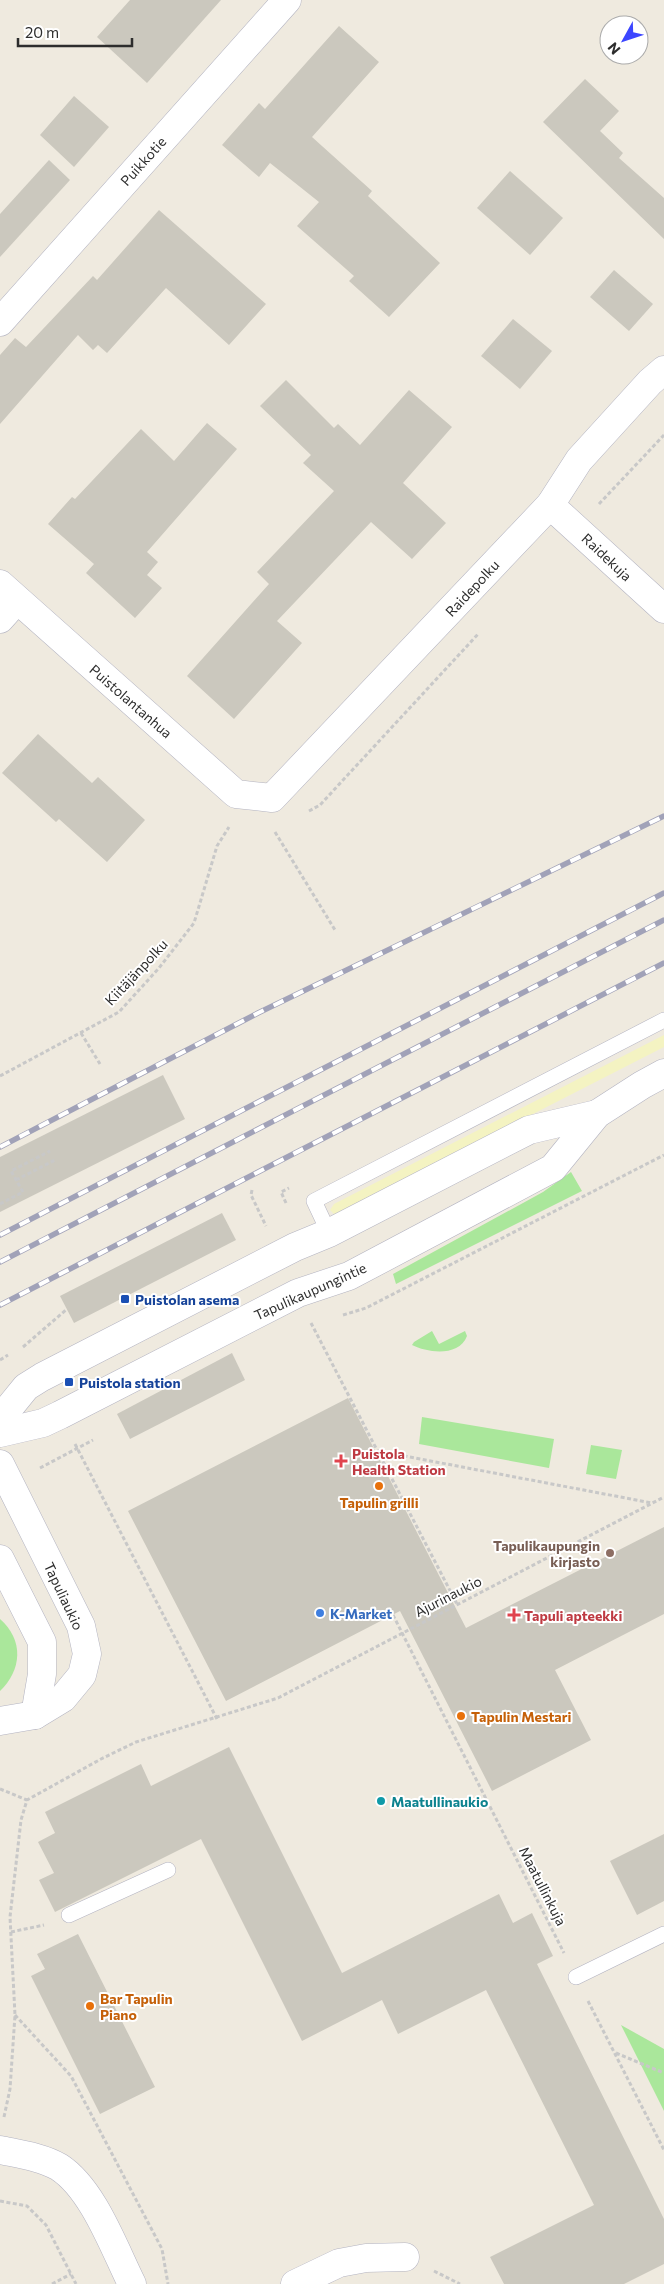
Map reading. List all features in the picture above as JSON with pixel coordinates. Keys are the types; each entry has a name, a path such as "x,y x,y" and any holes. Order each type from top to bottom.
{"street":[{"name":"Puikkotie","path":"0,322 287,0"},
{"name":"Raidepolku","path":"272,798 550,505 579,460 650,382 664,370"},
{"name":"Raidekuja","path":"550,505 664,609"},
{"name":"Puistolantanhua","path":"6,601 236,794 272,798"},
{"name":"Tapulikaupungintie","path":"0,1419 26,1388 42,1377 295,1247 329,1234 529,1130 597,1114 664,1073"},
{"name":"Tapulikaupungintie","path":"0,1433 43,1423 60,1415 298,1294 349,1276 553,1168 597,1114"},
{"name":"Tapuliaukio","path":"0,1721 35,1715 63,1698 82,1675 87,1654 81,1626 6,1474"},
{"path":"0,1559 9,1591 42,1642 42,1674 35,1715"},
{"path":"1,2137 32,2156 59,2167 78,2184 94,2209 132,2284"},
{"path":"295,2284 339,2263 366,2258 405,2257"}],"lane":[{"path":"329,1234 314,1201 664,1020"},
{"path":"69,1915 168,1870"},
{"path":"576,1978 664,1934"}],"path":[{"name":"Kiitäjänpolku","path":"0,1076 119,1012 194,923 217,846 228,830"},
{"path":"273,830 335,930"},
{"path":"81,1033 100,1064"},
{"path":"0,1204 22,1192 11,1171 50,1151"},
{"path":"366,1308 664,1156"},
{"path":"16,1180 55,1160"},
{"path":"252,1190 251,1195 262,1215"},
{"path":"22,1347 67,1309"},
{"path":"308,1316 457,1604"},
{"path":"6,1474 77,1448 93,1440"},
{"path":"77,1448 216,1719"},
{"path":"378,1450 653,1503"},
{"name":"Ajurinaukio","path":"402,1632 664,1497"},
{"name":"Maatullinkuja","path":"393,1615 664,2150"},
{"path":"1,2137 10,2089 15,2015 10,1917 21,1820 27,1800 136,1742 216,1719 278,1698 402,1632"},
{"path":"0,1789 27,1800"},
{"path":"11,1932 52,1923"},
{"path":"15,2015 71,2076 162,2249 168,2284"},
{"path":"615,2053 664,2073"},
{"path":"0,2201 27,2206 46,2225 76,2284"},
{"path":"52,2284 71,2274"}],"green space":[{"path":"571,1172 582,1191 396,1284 393,1274 543,1192"},
{"path":"432,1331 439,1344 465,1331 467,1336 463,1343 450,1350 426,1350 412,1345"},
{"path":"422,1417 554,1439 549,1468 419,1444"},
{"path":"591,1445 622,1450 616,1479 586,1474"},
{"path":"0,1619 13,1636 17,1655 13,1674 0,1691"},
{"path":"621,2025 664,2049 664,2111"}],"sand":[{"path":"664,1035 664,1047 335,1215 330,1210 334,1204"}],"building":[{"path":"130,0 221,0 147,83 97,37"},
{"path":"339,26 379,62 312,137 372,191 368,196 440,263 389,317 349,281 354,276 297,226 319,202 270,163 259,177 222,145 259,103 265,109"},
{"path":"585,79 619,111 600,131 623,153 619,158 664,198 664,239 543,122"},
{"path":"74,96 109,127 74,167 40,135"},
{"path":"49,160 70,180 0,257 0,214"},
{"path":"510,171 563,218 530,255 477,208"},
{"path":"159,210 266,304 229,345 166,288 107,353 98,345 93,350 78,335 0,424 0,355 15,338 26,347 93,276 97,280"},
{"path":"614,270 653,304 629,331 590,297"},
{"path":"513,319 552,351 520,389 481,356"},
{"path":"286,380 334,428 338,424 360,445 409,390 452,427 403,483 446,523 412,559 371,522 277,621 302,643 234,719 187,676 269,584 257,572 334,491 303,463 311,455 260,406"},
{"path":"207,423 237,449 147,552 158,562 147,575 162,588 135,618 86,573 94,564 48,524 72,497 75,499 141,429 174,461"},
{"path":"38,734 92,783 98,777 145,820 107,862 59,819 56,822 2,773"},
{"path":"163,1075 185,1119 0,1212 0,1157"},
{"path":"222,1213 236,1240 74,1323 60,1296"},
{"path":"232,1353 245,1380 130,1439 117,1414"},
{"path":"348,1398 466,1628 664,1527 664,1614 555,1670 591,1740 492,1791 400,1611 226,1701 128,1511"},
{"path":"229,1747 342,1973 499,1894 513,1923 532,1913 553,1956 537,1964 664,2219 664,2264 624,2284 504,2284 490,2257 594,2205 486,1990 398,2034 382,2000 302,2041 201,1839 55,1912 39,1880 54,1873 38,1842 55,1833 45,1812 141,1764 151,1786"},
{"path":"664,1834 664,1901 637,1915 610,1861"},
{"path":"78,1934 155,2087 100,2114 31,1976 45,1969 37,1954"}],"railway":[{"path":"0,1147 258,1013 664,816"},
{"path":"0,1235 664,893"},
{"path":"0,1262 664,920"},
{"path":"0,1305 664,963"}],"place":[{"name":"Puistolan asema","path":"125,1299"},
{"name":"Puistola station","path":"69,1382"},
{"name":"Puistola Health Station","path":"341,1461"},
{"name":"Tapulin grilli","path":"379,1486"},
{"name":"Tapulikaupungin kirjasto","path":"610,1553"},
{"name":"K-Market","path":"320,1613"},
{"name":"Tapuli apteekki","path":"514,1615"},
{"name":"Tapulin Mestari","path":"461,1716"},
{"name":"Maatullinaukio","path":"381,1801"},
{"name":"Bar Tapulin Piano","path":"90,2006"}]}
